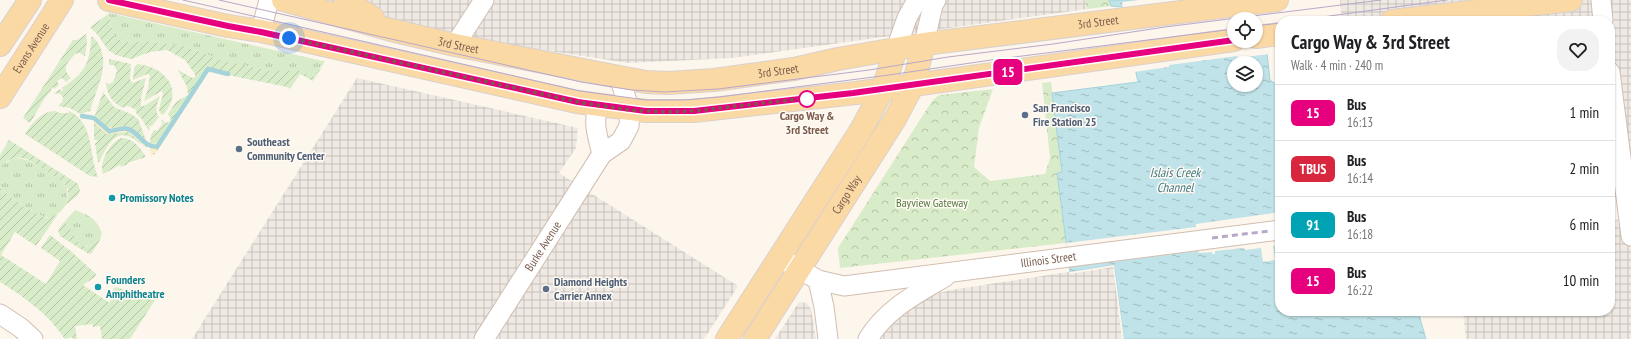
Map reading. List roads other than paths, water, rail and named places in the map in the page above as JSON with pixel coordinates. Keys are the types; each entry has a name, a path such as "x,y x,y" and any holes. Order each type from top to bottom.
{"main road":[{"path":"0,45 30,0"},
{"name":"Evans Avenue","path":"0,96 62,0"},
{"path":"109,0 578,102 630,110 666,112 694,111 883,89 1227,41"},
{"name":"3rd Street","path":"283,0 391,30 455,45 646,82 668,83 714,80 794,69 838,59 924,44 1274,0"},
{"path":"345,0 391,30"},
{"path":"1435,16 1571,0"},
{"name":"Cargo Way","path":"755,339 809,275 896,119 913,85 924,44"},
{"name":"Cargo Way","path":"727,339 778,257 861,130 883,89 896,49"}],"street":[{"path":"261,32 269,0"},
{"path":"455,45 484,0"},
{"path":"896,49 917,0"},
{"path":"924,44 933,5 936,0"},
{"path":"1601,0 1603,16"},
{"name":"Burke Avenue","path":"484,339 602,154 621,141 629,126 630,110 619,77"},
{"path":"598,105 594,118 596,133 602,154"},
{"path":"1615,128 1619,173 1631,236"},
{"name":"Illinois Street","path":"778,257 809,275 844,286 1275,231"},
{"path":"868,339 874,329 889,313 909,298 955,272"},
{"path":"809,275 824,307 828,339"},
{"path":"0,314 33,339"}],"water":[{"name":"Islais Creek Channel","path":"1109,0 1261,0 1262,12 1227,12 1227,48 1263,48 1263,18 1270,80 1275,84 1275,316 1419,316 1426,339 1124,339 1114,265 1070,272 1057,173 1062,172 1052,93 1138,82 1122,7 1111,6"}],"waterway":[{"path":"82,116 94,118 109,131 123,128 128,129 148,145 157,147 208,69 228,74"}],"tram line":[{"path":"183,0 580,91 646,100 684,100 719,97 1227,30"},
{"path":"219,0 581,82 632,90 664,92 718,89 869,70 948,57 1053,44 1165,27 1381,0"},
{"path":"1330,16 1447,0"},
{"path":"1263,25 1275,24"}],"railway":[{"path":"1212,238 1269,231"}],"place":[{"name":"Cargo Way & 3rd Street","path":"807,99"},
{"name":"San Francisco Fire Station 25","path":"1025,115"},
{"name":"Southeast Community Center","path":"239,149"},
{"name":"Promissory Notes","path":"112,198"},
{"name":"Founders Amphitheatre","path":"98,287"},
{"name":"Diamond Heights Carrier Annex","path":"546,289"}],"park label":[{"name":"Bayview Gateway","path":"932,203"}]}
